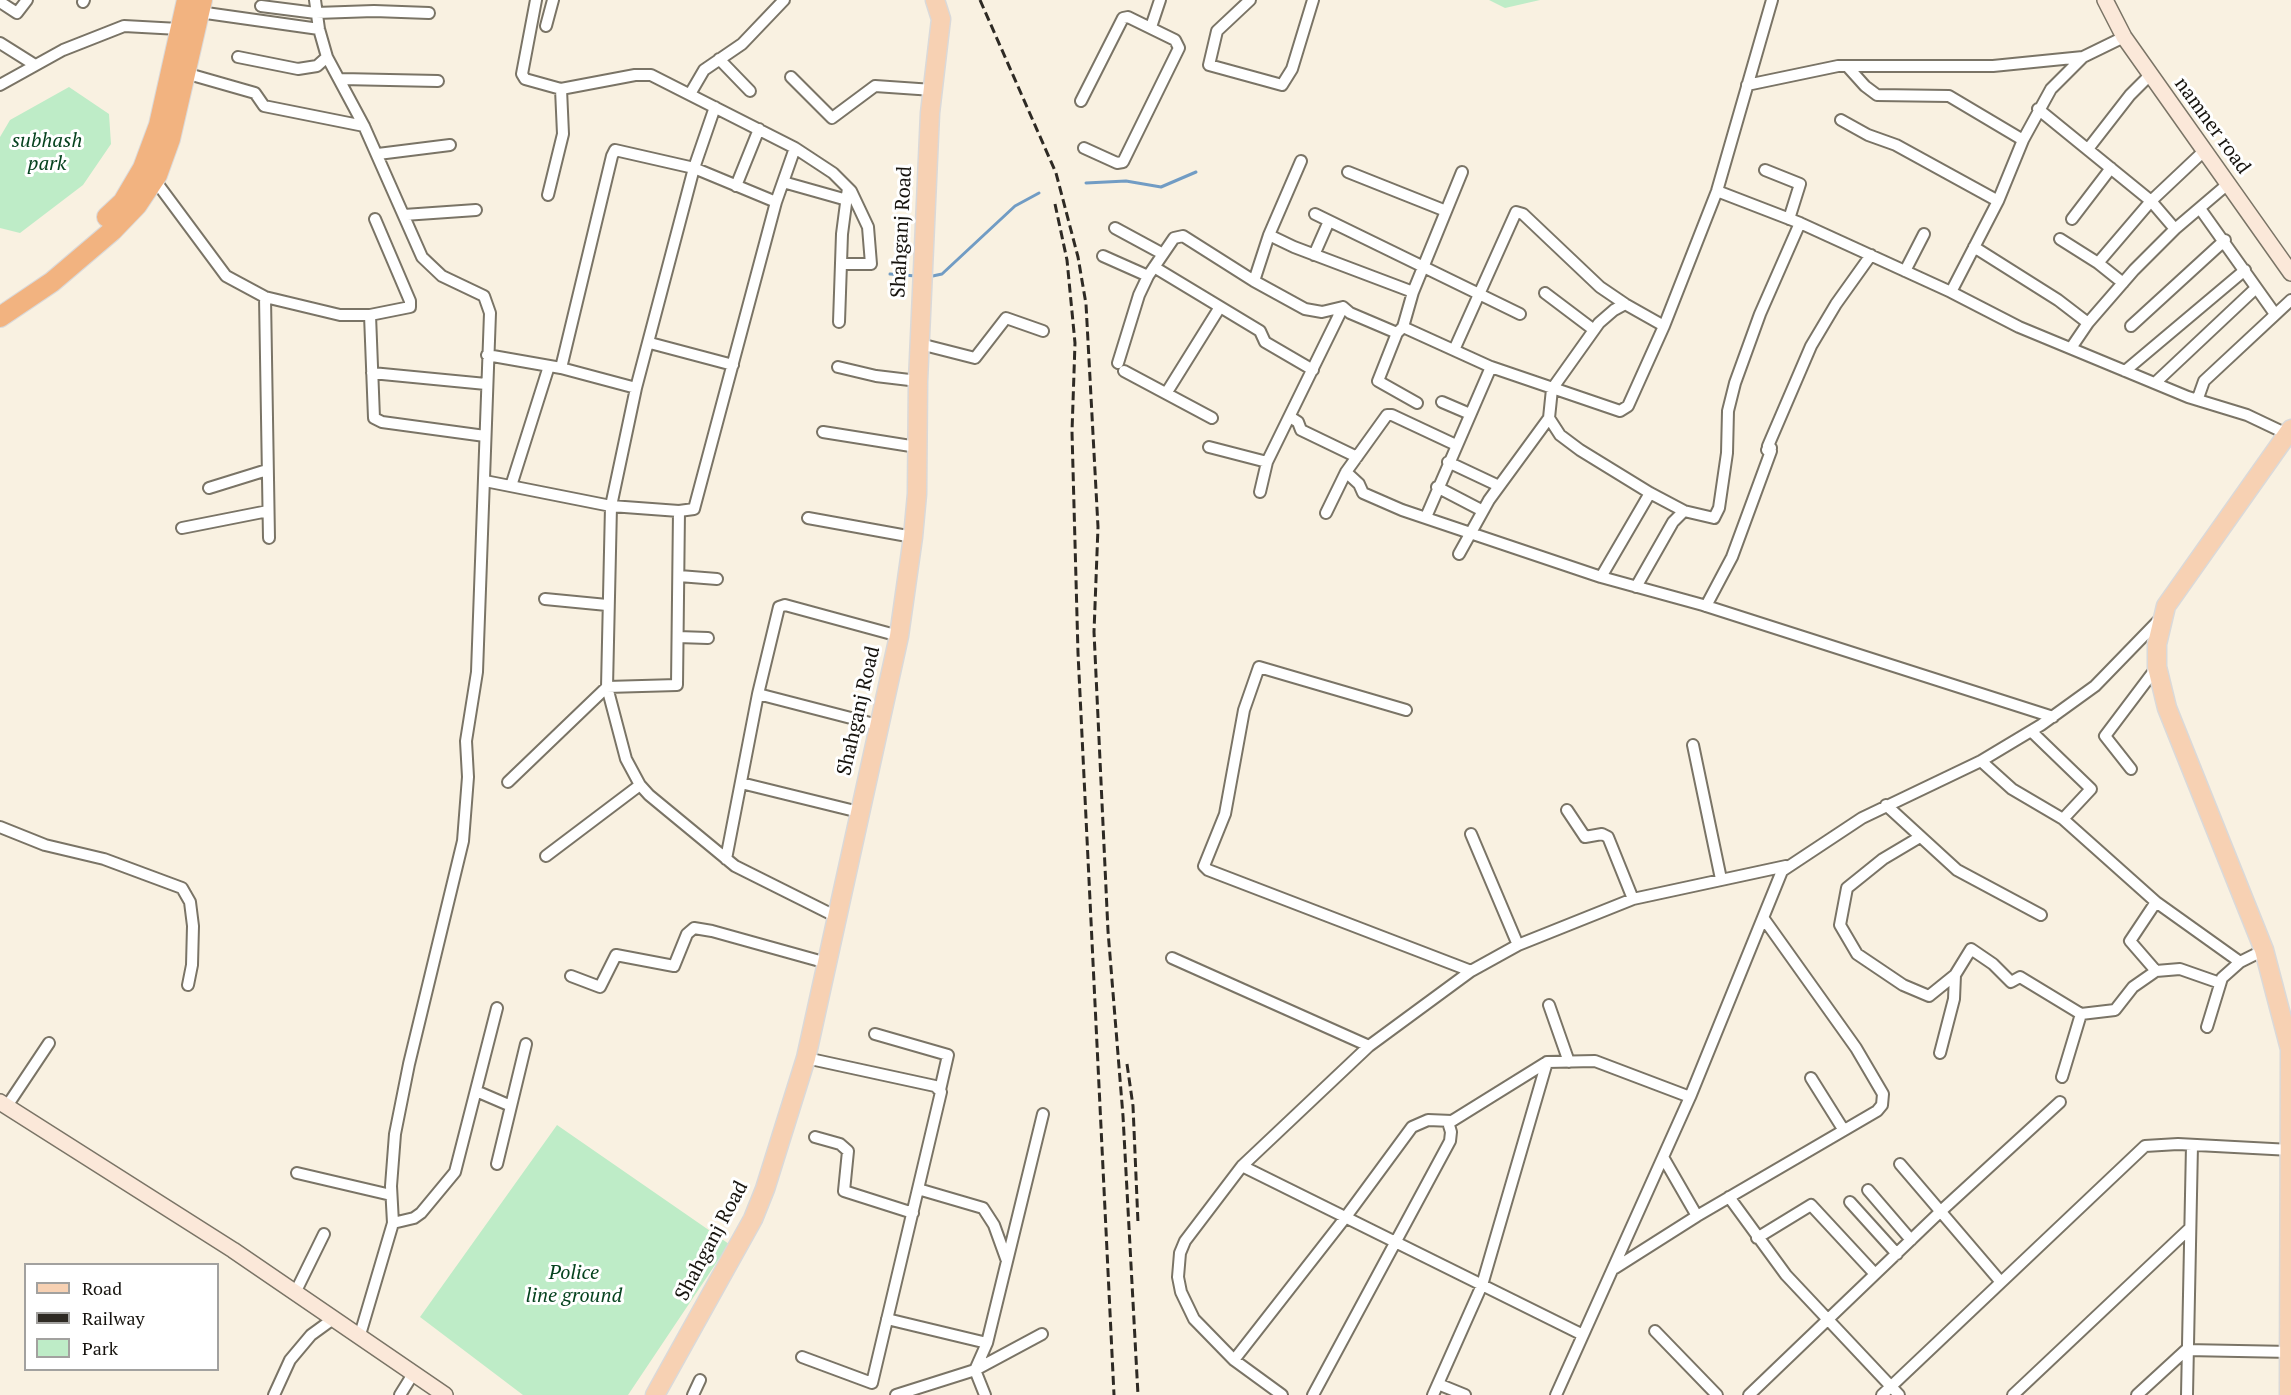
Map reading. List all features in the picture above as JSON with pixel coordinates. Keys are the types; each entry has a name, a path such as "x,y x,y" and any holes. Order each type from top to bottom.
{"highway":[{"path":"0,303 37,279 85,239 123,202 143,168 159,124 179,29 196,4"},
{"path":"0,317 52,282 112,231 137,206 154,179 170,139 185,74 196,4"}],"main road":[{"name":"Shahganj Road","path":"655,1395 753,1219 765,1189 806,1058 899,636 913,537 922,268 933,90 941,19 935,0"},
{"name":"namner road","path":"2106,0 2124,38 2291,273"},
{"path":"2289,432 2166,606 2157,644 2157,667 2168,708 2264,950 2290,1049 2291,1352 2289,1395"},
{"path":"3,1104 233,1250 445,1395"}],"street":[{"path":"0,2 17,13 27,0"},
{"path":"315,0 319,29 327,57 378,154 422,257 442,276 484,296 490,314 477,672 466,741 468,777 463,841 409,1064 395,1134 391,1196 393,1223 359,1338"},
{"path":"536,0 522,76 531,82 561,88 642,74 657,77 795,148 833,173 848,188 868,226 871,262 868,265 842,264"},
{"path":"546,26 553,0"},
{"path":"690,94 701,72 742,44 784,0"},
{"path":"1151,27 1160,0"},
{"path":"1250,0 1217,32 1209,65 1278,85 1282,84 1292,69 1313,0"},
{"path":"1343,307 1350,313 1454,350 1491,367 1623,411 1628,406 1664,326 1717,191 1772,0"},
{"path":"196,4 319,29"},
{"path":"261,6 316,13 374,11 429,13"},
{"path":"1081,101 1123,18 1128,17 1175,40 1179,48 1125,159 1117,163 1084,148"},
{"path":"0,85 63,50 124,26 179,29"},
{"path":"1747,85 1792,73 1847,66 1993,66 2082,57 2124,38"},
{"path":"0,43 35,65"},
{"path":"238,57 298,69 316,66 327,57"},
{"path":"1951,292 1998,201 2038,109 2051,89 2082,57"},
{"path":"719,59 750,91"},
{"path":"1847,66 1877,95 1946,95 2023,140"},
{"path":"185,74 258,94 264,106 364,126"},
{"path":"2088,149 2130,95 2150,75"},
{"path":"791,77 832,118 875,86 933,90"},
{"path":"341,80 438,81"},
{"path":"549,195 563,134 561,88"},
{"path":"715,107 694,168 650,344 636,388 611,506 607,605 607,687 621,745 640,785 660,806 735,866 837,917"},
{"path":"2038,109 2151,201 2175,229"},
{"path":"1841,120 1869,135 1896,145 1998,201"},
{"path":"736,186 759,129"},
{"path":"378,154 450,145"},
{"path":"485,481 611,506 679,511 690,511 695,507 776,202 795,148"},
{"path":"561,368 613,153 619,150 694,168 776,202"},
{"path":"2098,263 2151,201 2204,151"},
{"path":"1254,281 1269,234 1301,161"},
{"path":"2072,219 2111,168"},
{"path":"1765,170 1800,184 1789,219"},
{"path":"1348,172 1446,211"},
{"path":"1417,403 1378,381 1462,172"},
{"path":"154,179 222,272 265,297 340,315 370,315 407,310 411,304 375,219"},
{"path":"783,182 847,200"},
{"path":"2071,348 2088,322 2123,283 2175,229 2200,210 2213,194 2229,183"},
{"path":"839,322 848,188"},
{"path":"1717,191 1800,223 1951,292 2019,327 2188,397 2198,398 2289,432"},
{"path":"404,215 476,210"},
{"path":"2200,210 2225,240 2275,314"},
{"path":"1454,350 1513,215 1518,212 1557,244 1600,287 1664,326"},
{"path":"1315,214 1520,314"},
{"path":"1314,255 1329,221"},
{"path":"1549,418 1560,435 1580,450 1684,511 1711,519 1716,514 1727,453 1728,411 1735,383 1768,293 1800,223"},
{"path":"1115,228 1163,254"},
{"path":"1269,234 1314,255 1413,292"},
{"path":"1905,271 1924,234"},
{"path":"1212,418 1121,367 1139,295 1151,271 1174,238 1183,236 1254,281 1305,309 1322,312 1343,307"},
{"path":"2060,239 2098,263 2123,283"},
{"path":"2131,326 2225,240"},
{"path":"1974,248 2058,300 2088,322"},
{"path":"1706,606 1732,557 1772,451 1767,450 1771,448 1768,446 1811,346 1836,304 1871,255"},
{"path":"1103,256 1151,271 1220,307 1260,331 1265,342 1312,370"},
{"path":"2126,371 2244,270"},
{"path":"2155,383 2256,288"},
{"path":"1545,293 1594,330"},
{"path":"265,297 269,538"},
{"path":"2198,398 2204,381 2291,300"},
{"path":"1459,554 1499,486 1549,418 1552,389 1594,330 1614,310 1625,304"},
{"path":"1167,392 1220,307"},
{"path":"1260,492 1267,462 1343,307"},
{"path":"370,315 373,416 379,421 485,436"},
{"path":"920,344 975,358 1006,318 1043,331"},
{"path":"650,344 733,365"},
{"path":"487,355 561,368 636,388"},
{"path":"511,486 549,366"},
{"path":"838,367 876,376 918,381"},
{"path":"1426,517 1437,487 1491,367"},
{"path":"372,373 486,384"},
{"path":"1442,402 1470,414"},
{"path":"1326,513 1346,472 1389,414 1456,445"},
{"path":"1290,417 1298,422 1302,430 1357,457"},
{"path":"823,432 917,447"},
{"path":"1209,447 1267,462"},
{"path":"1449,462 1499,486"},
{"path":"209,488 267,470"},
{"path":"1346,472 1360,485 1363,493 1389,506 1601,577 1706,606 2053,717"},
{"path":"1437,487 1483,511"},
{"path":"1601,577 1650,493"},
{"path":"182,528 268,511"},
{"path":"508,782 607,687 676,687 678,682 679,511"},
{"path":"1636,587 1673,522 1684,511"},
{"path":"808,518 913,537"},
{"path":"679,576 717,579"},
{"path":"545,599 607,605"},
{"path":"726,859 777,610 782,605 899,636"},
{"path":"1282,1395 1234,1360 1190,1314 1178,1277 1180,1253 1185,1241 1242,1166 1370,1046 1471,971 1518,945 1633,899 1786,866 1886,805 1981,761 2053,717 2095,686 2162,617"},
{"path":"678,637 708,639"},
{"path":"1406,710 1259,667 1244,710 1226,814 1204,866 1208,870 1471,971"},
{"path":"2131,769 2104,736 2157,667"},
{"path":"758,694 878,725"},
{"path":"2031,731 2091,789 2063,819"},
{"path":"1693,745 1721,879"},
{"path":"1981,761 2016,792 2063,819 2156,902 2240,962"},
{"path":"741,783 859,812"},
{"path":"546,856 640,785"},
{"path":"1886,805 1958,870 2041,915"},
{"path":"1567,810 1585,837 1602,834 1608,837 1633,899"},
{"path":"0,826 45,845 104,859 182,888 190,902 193,926 192,965 188,985"},
{"path":"1471,834 1518,945"},
{"path":"1920,837 1883,859 1848,887 1840,925 1857,954 1904,985 1924,995 1932,994 1955,975 1971,949 1993,964 2011,982 2020,977 2081,1014 2115,1010 2133,987 2156,971 2180,969 2220,983"},
{"path":"1556,1395 1690,1097 1786,866"},
{"path":"2156,902 2130,941 2156,971"},
{"path":"1614,1269 1697,1216 1877,1111 1883,1101 1883,1094 1856,1048 1764,919"},
{"path":"571,976 600,987 616,956 674,966 687,934 694,928 712,930 827,963"},
{"path":"2207,1027 2220,983 2240,962 2264,950"},
{"path":"1172,958 1370,1046"},
{"path":"1940,1053 1954,999 1955,975"},
{"path":"1549,1005 1569,1062"},
{"path":"393,1223 414,1218 421,1213 455,1172 497,1008"},
{"path":"2062,1077 2081,1014"},
{"path":"802,1357 872,1383 913,1213 948,1055 875,1034"},
{"path":"3,1104 49,1043"},
{"path":"497,1164 526,1044"},
{"path":"806,1058 940,1090"},
{"path":"1234,1360 1345,1218 1412,1127 1428,1120 1448,1122 1547,1062 1595,1061 1690,1097"},
{"path":"1433,1395 1482,1285 1547,1062"},
{"path":"1810,1078 1843,1129"},
{"path":"476,1091 511,1106"},
{"path":"1749,1395 1941,1211 2061,1102"},
{"path":"985,1395 975,1370 987,1343 1042,1114"},
{"path":"1314,1395 1450,1140 1451,1132 1448,1122"},
{"path":"815,1137 840,1144 848,1151 844,1191 913,1213"},
{"path":"2187,1395 2186,1350 2192,1145"},
{"path":"1882,1395 2145,1146 2192,1145 2291,1150"},
{"path":"1663,1157 1697,1216"},
{"path":"1900,1164 2000,1281"},
{"path":"1242,1166 1583,1335"},
{"path":"297,1173 391,1196"},
{"path":"918,1189 983,1208 994,1225 1007,1262"},
{"path":"1868,1190 1911,1240"},
{"path":"1729,1197 1757,1238 1826,1319 1899,1395"},
{"path":"1850,1202 1897,1254"},
{"path":"1757,1238 1811,1205 1875,1275"},
{"path":"2013,1395 2189,1229"},
{"path":"295,1293 324,1234"},
{"path":"274,1395 290,1360 311,1335 333,1319"},
{"path":"887,1319 987,1343"},
{"path":"1655,1331 1718,1395"},
{"path":"896,1395 975,1370 1042,1334"},
{"path":"2137,1395 2186,1350 2291,1352"},
{"path":"400,1395 413,1374"},
{"path":"693,1395 700,1380"},
{"path":"1438,1384 1465,1395"}],"green space":[{"path":"1489,0 1540,0 1505,8"},
{"name":"subhash park","path":"69,87 109,114 111,144 83,185 20,233 0,228 0,137 10,120"},
{"name":"Police line ground","path":"557,1125 729,1244 628,1395 523,1395 420,1317"}],"waterway":[{"path":"1086,183 1126,181 1161,187 1196,172"},
{"path":"928,277 942,274 1015,206 1039,193"},
{"path":"890,274 916,276"}],"railway":[{"path":"980,0 1056,173 1078,257 1086,304 1098,527 1094,632 1108,931 1123,1116 1138,1395"},
{"path":"1055,204 1067,260 1075,343 1072,432 1078,653 1114,1395"},
{"path":"1127,1064 1133,1106 1138,1223"}]}
